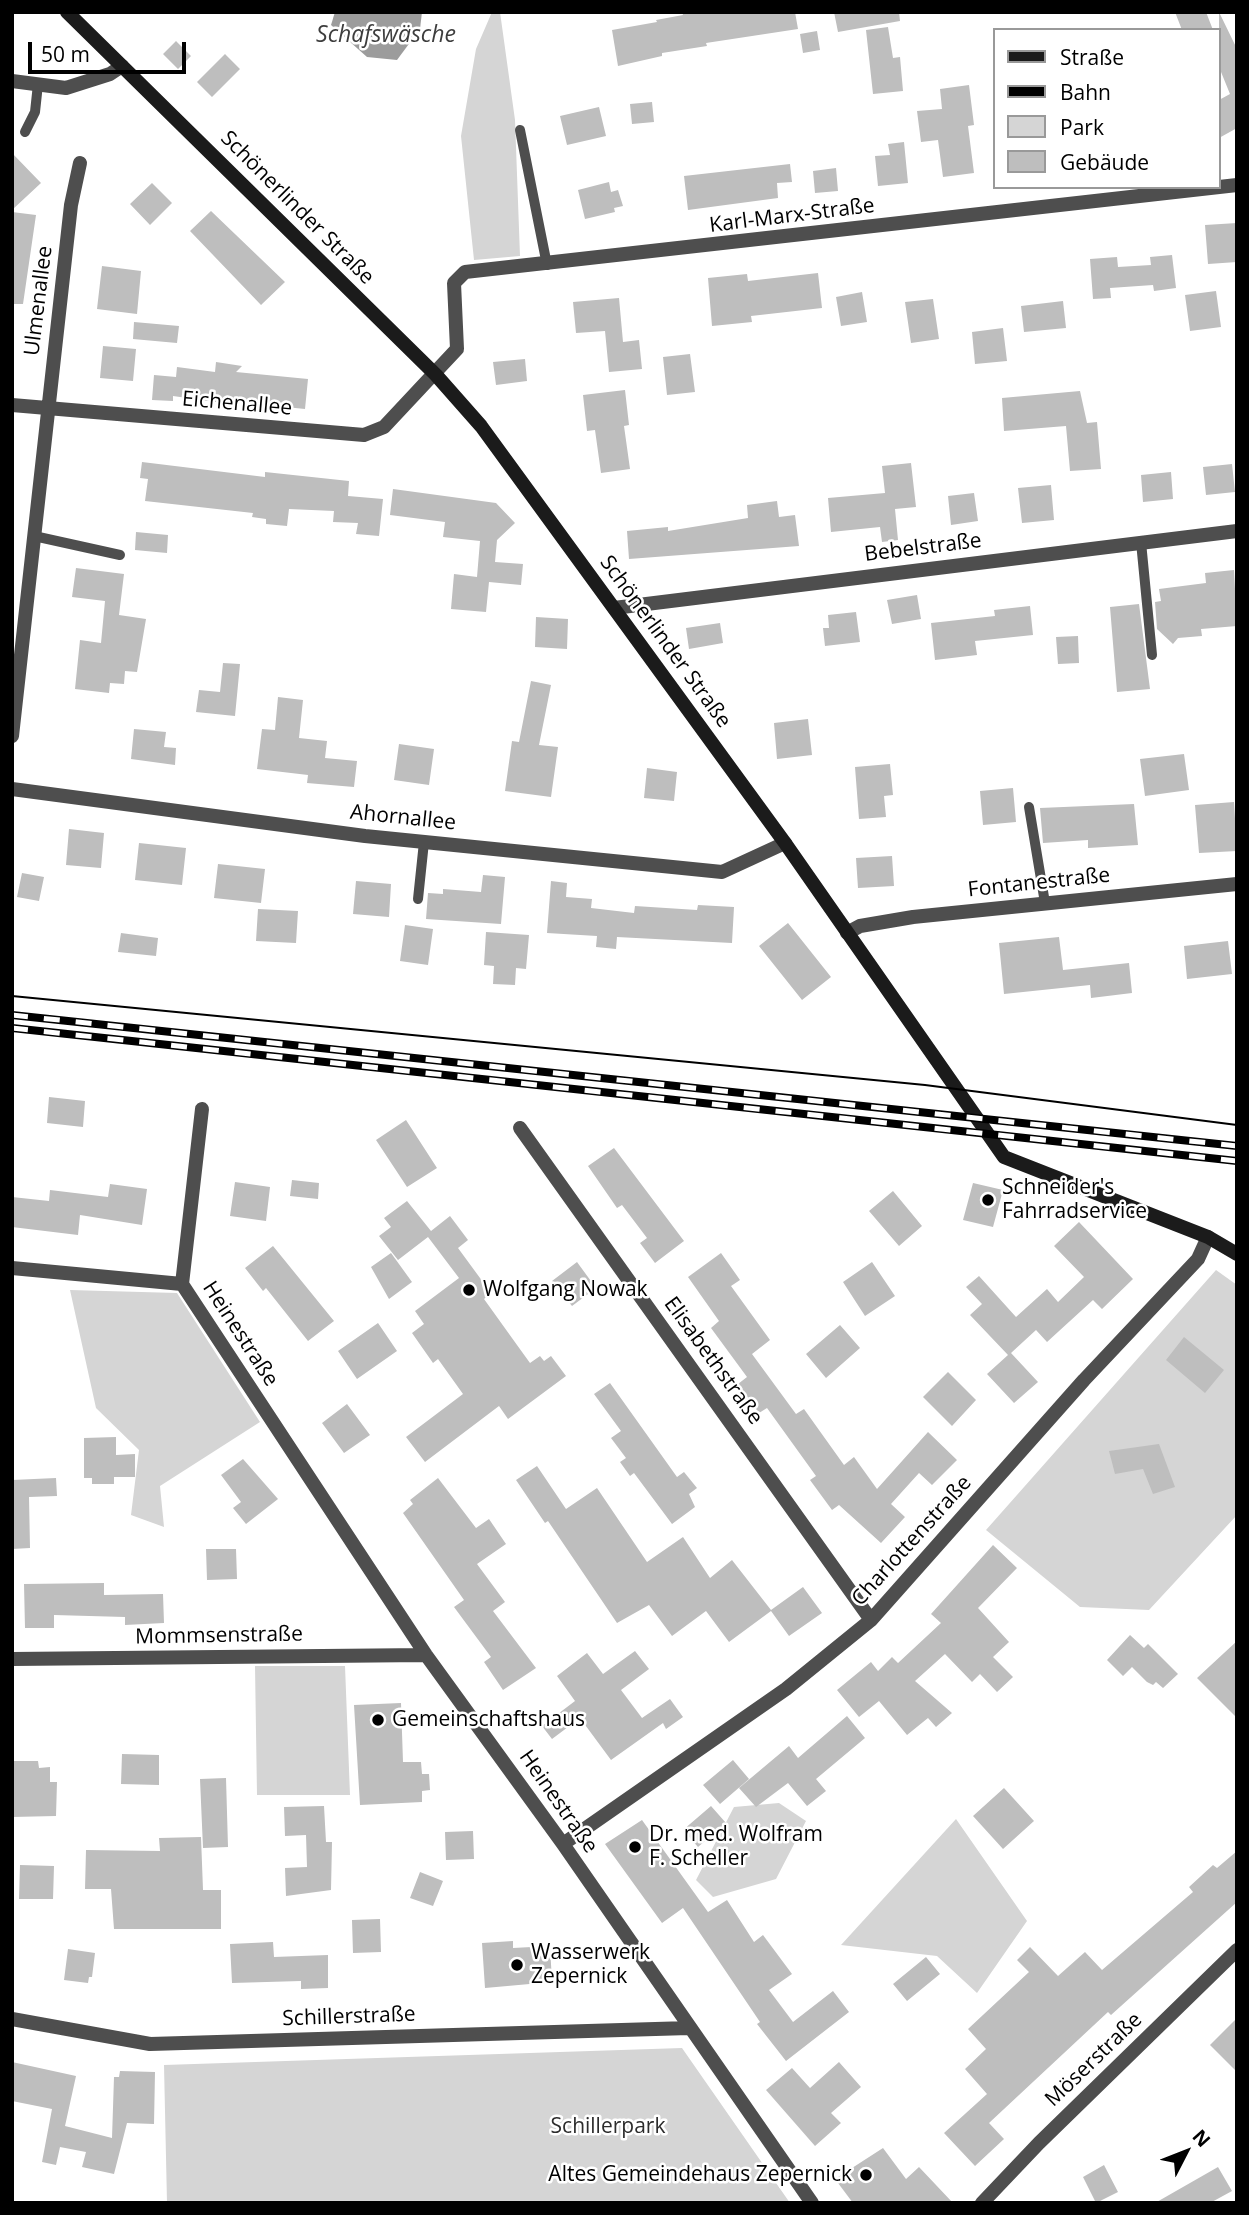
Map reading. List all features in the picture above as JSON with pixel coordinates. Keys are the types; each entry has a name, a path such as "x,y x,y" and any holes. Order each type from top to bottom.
{"street":[{"name":"Schönerlinder Straße","path":"67,12 436,375 481,426 785,843 1004,1157 1208,1237 1237,1254"},
{"path":"12,81 66,88 110,75 122,66"},
{"name":"Ulmenallee","path":"12,736 71,205 80,163"},
{"name":"Karl-Marx-Straße","path":"436,375 457,349 454,283 465,272 547,265 1202,189"},
{"name":"Eichenallee","path":"12,405 364,435 384,427 436,375"},
{"name":"Bebelstraße","path":"614,608 1237,531"},
{"name":"Ahornallee","path":"12,789 424,842 722,872 785,843"},
{"name":"Fontanestraße","path":"847,933 860,926 913,917 1237,884"},
{"name":"Heinestraße","path":"202,1109 181,1284 426,1655 563,1844 812,2203"},
{"name":"Elisabethstraße","path":"520,1128 871,1620"},
{"name":"Charlottenstraße","path":"563,1844 786,1689 871,1620 1084,1380 1203,1254 1208,1237"},
{"name":"Heinestraße","path":"12,1268 181,1284"},
{"name":"Mommsenstraße","path":"12,1659 426,1655"},
{"name":"Möserstraße","path":"982,2203 1039,2143 1237,1950"},
{"name":"Schillerstraße","path":"12,2019 150,2044 690,2028"}],"lane":[{"path":"25,132 35,111 38,84"},
{"path":"520,130 547,265"},
{"path":"34,536 120,555"},
{"path":"1141,542 1152,655"},
{"path":"1029,807 1045,904"},
{"path":"418,899 424,842"}],"green space":[{"path":"492,12 500,12 515,120 520,256 474,260 461,136 476,49"},
{"path":"1216,1270 1237,1285 1237,1515 1149,1610 1080,1607 986,1530"},
{"path":"70,1290 177,1293 260,1422 160,1486 164,1527 131,1515 139,1450 96,1408"},
{"path":"255,1666 345,1666 350,1795 257,1795"},
{"path":"779,1803 806,1821 776,1879 713,1897 696,1880 734,1807"},
{"path":"956,1819 1027,1921 977,1993 937,1956 841,1945"},
{"name":"Schillerpark","path":"682,2048 790,2203 167,2203 164,2065"}],"water":[{"name":"Schafswäsche","path":"335,12 422,12 420,29 397,60 367,57 331,25"}],"building":[{"path":"682,12 795,12 798,29 706,43 707,46 662,53 662,56 618,66 612,30 657,22 656,20 683,15"},
{"path":"834,12 899,12 900,21 838,32"},
{"path":"1175,12 1206,12 1212,28 1181,28"},
{"path":"1219,12 1237,49 1237,128 1221,137 1221,99 1230,94 1221,72"},
{"path":"888,27 893,58 900,57 903,91 873,94 866,30"},
{"path":"817,31 820,50 803,53 800,34"},
{"path":"176,41 191,56 178,69 163,54"},
{"path":"225,54 240,69 212,97 197,82"},
{"path":"969,85 974,125 968,126 974,173 943,177 938,140 921,142 917,111 942,109 940,89"},
{"path":"652,102 654,122 632,124 630,104"},
{"path":"599,107 606,136 567,145 560,116"},
{"path":"904,142 908,183 878,186 875,156 890,155 888,144"},
{"path":"12,153 41,183 12,210"},
{"path":"790,164 792,182 777,183 778,198 688,210 684,176"},
{"path":"836,168 838,191 815,193 813,171"},
{"path":"609,182 611,192 618,190 623,206 614,208 615,212 585,219 578,190"},
{"path":"152,183 172,203 150,225 130,204"},
{"path":"211,211 285,282 261,305 190,231"},
{"path":"12,212 36,215 23,304 12,304"},
{"path":"1237,223 1237,262 1208,264 1205,225"},
{"path":"1172,255 1176,288 1154,291 1153,285 1110,288 1111,298 1093,299 1090,259 1117,257 1118,267 1151,265 1150,257"},
{"path":"102,266 141,271 137,314 97,309"},
{"path":"818,273 822,308 751,316 752,322 712,326 708,278 747,274 748,281"},
{"path":"1216,291 1221,327 1190,331 1185,295"},
{"path":"862,292 867,322 841,326 836,297"},
{"path":"619,298 623,342 639,340 642,369 609,372 605,331 576,333 573,302"},
{"path":"933,299 939,339 911,343 905,302"},
{"path":"1063,301 1066,328 1024,332 1021,306"},
{"path":"134,322 179,326 177,343 133,339"},
{"path":"1003,328 1007,361 975,364 972,332"},
{"path":"103,346 136,349 133,381 100,378"},
{"path":"690,354 695,392 667,395 663,357"},
{"path":"525,359 527,381 496,385 493,362"},
{"path":"216,362 242,366 236,372 308,379 305,409 237,402 237,405 173,396 173,401 152,400 154,375 176,377 177,367 215,372"},
{"path":"625,390 629,425 624,426 630,469 601,473 595,430 587,431 583,395"},
{"path":"1080,391 1087,423 1097,422 1101,469 1070,471 1066,426 1004,431 1002,398"},
{"path":"142,462 265,477 265,472 349,481 348,496 383,499 379,536 356,534 358,523 333,522 334,511 289,509 287,526 266,524 266,519 252,517 253,513 145,501 148,479 140,478"},
{"path":"911,463 916,507 895,509 898,540 882,542 880,527 831,532 828,498 885,493 882,466"},
{"path":"1232,464 1235,492 1206,495 1203,467"},
{"path":"1171,472 1173,499 1143,502 1141,475"},
{"path":"1051,485 1054,520 1022,523 1018,488"},
{"path":"393,489 496,503 515,523 497,540 495,562 523,564 521,585 489,582 486,612 451,609 454,574 477,577 480,541 443,537 445,522 390,515"},
{"path":"974,493 978,521 951,525 948,496"},
{"path":"777,501 779,517 795,515 799,546 629,559 627,531 668,527 668,531 748,518 747,505"},
{"path":"136,532 168,535 167,553 135,550"},
{"path":"76,568 124,574 119,615 146,619 137,672 125,671 124,684 110,683 109,693 75,689 80,640 101,643 105,601 72,597"},
{"path":"1234,570 1237,626 1201,629 1202,636 1178,638 1173,644 1157,629 1155,602 1161,601 1159,589 1206,583 1205,573"},
{"path":"917,595 921,619 892,624 887,600"},
{"path":"1139,604 1150,689 1117,692 1110,607"},
{"path":"1030,606 1033,635 975,641 977,655 935,660 931,623 995,616 994,610"},
{"path":"856,612 860,642 825,646 823,628 829,628 828,615"},
{"path":"536,617 568,619 567,649 535,647"},
{"path":"720,623 723,643 689,649 686,628"},
{"path":"1078,636 1079,663 1058,664 1056,637"},
{"path":"223,663 240,664 235,716 196,712 199,690 220,692"},
{"path":"531,681 551,685 539,745 558,747 551,797 505,791 512,741 519,742"},
{"path":"278,697 303,700 299,738 327,741 325,758 357,761 354,787 307,783 308,775 257,769 262,729 275,730"},
{"path":"808,719 812,755 777,759 774,723"},
{"path":"134,729 166,732 164,747 176,748 175,765 131,759"},
{"path":"399,744 434,749 429,785 394,780"},
{"path":"1184,754 1189,790 1145,796 1140,759"},
{"path":"890,764 893,795 884,796 886,817 859,819 855,767"},
{"path":"647,768 677,772 674,801 644,798"},
{"path":"1013,788 1016,822 983,825 980,791"},
{"path":"1234,802 1237,851 1199,853 1195,805"},
{"path":"1134,804 1138,845 1088,848 1088,840 1043,843 1040,808"},
{"path":"69,829 104,833 101,868 66,865"},
{"path":"139,843 186,848 182,885 135,880"},
{"path":"892,856 894,886 858,888 856,858"},
{"path":"218,864 265,869 261,903 214,898"},
{"path":"22,873 44,877 39,901 17,897"},
{"path":"483,875 505,877 501,924 426,919 428,893 443,894 443,889 481,892"},
{"path":"356,881 391,884 389,917 353,914"},
{"path":"551,881 567,883 566,897 592,899 591,908 634,913 635,906 697,910 698,905 734,907 732,943 617,937 616,949 596,947 597,936 547,933"},
{"path":"258,909 298,911 296,943 256,941"},
{"path":"788,923 831,977 802,1000 759,946"},
{"path":"405,925 433,929 428,965 400,961"},
{"path":"486,932 529,935 526,969 516,968 515,985 493,984 494,966 484,965"},
{"path":"121,933 158,938 156,956 118,952"},
{"path":"1059,937 1063,970 1129,963 1132,993 1091,998 1090,985 1004,994 999,943"},
{"path":"1228,941 1232,974 1187,979 1184,946"},
{"path":"49,1097 85,1101 83,1127 47,1123"},
{"path":"406,1120 437,1168 407,1187 376,1140"},
{"path":"614,1148 684,1241 655,1263 640,1243 647,1238 622,1205 617,1208 588,1166"},
{"path":"292,1180 319,1183 318,1199 290,1196"},
{"path":"235,1182 270,1187 266,1221 230,1216"},
{"path":"973,1183 1003,1190 993,1227 963,1220"},
{"path":"110,1184 147,1189 142,1225 80,1215 78,1235 12,1227 12,1197 49,1201 50,1190 108,1197"},
{"path":"893,1191 922,1226 899,1246 869,1211"},
{"path":"407,1201 431,1231 450,1216 468,1240 458,1248 491,1293 484,1299 530,1363 540,1356 544,1361 551,1356 566,1376 508,1419 499,1406 425,1462 406,1437 463,1394 438,1359 433,1363 412,1333 424,1324 415,1311 459,1278 428,1237 398,1260 379,1236 391,1227 384,1218"},
{"path":"1079,1222 1133,1279 1102,1309 1093,1300 1047,1342 1036,1330 1011,1353 1038,1382 1014,1403 987,1374 1008,1355 970,1315 982,1304 966,1287 979,1276 1016,1317 1047,1289 1058,1302 1084,1277 1054,1246"},
{"path":"273,1246 334,1321 308,1341 266,1288 263,1291 245,1268"},
{"path":"391,1253 412,1282 389,1299 371,1267"},
{"path":"721,1253 740,1280 731,1286 770,1340 752,1354 796,1414 804,1409 844,1465 854,1457 877,1489 928,1432 957,1460 932,1485 919,1473 891,1504 905,1517 881,1543 839,1505 832,1510 810,1480 816,1476 767,1408 759,1413 738,1384 747,1377 711,1328 719,1321 688,1277"},
{"path":"577,1262 596,1288 572,1306 552,1281"},
{"path":"872,1262 895,1296 865,1316 843,1282"},
{"path":"378,1323 397,1351 357,1379 338,1351"},
{"path":"840,1325 860,1348 826,1378 806,1354"},
{"path":"1184,1337 1224,1370 1205,1393 1166,1360"},
{"path":"948,1372 976,1400 952,1426 923,1397"},
{"path":"610,1383 677,1477 684,1472 697,1488 689,1494 695,1507 672,1524 634,1473 630,1476 620,1462 626,1458 611,1438 621,1431 594,1394"},
{"path":"347,1404 370,1435 344,1453 322,1423"},
{"path":"116,1437 116,1455 135,1454 135,1477 114,1477 114,1484 92,1484 92,1478 84,1478 84,1438"},
{"path":"1159,1444 1175,1487 1153,1494 1143,1469 1115,1474 1109,1451"},
{"path":"243,1459 278,1499 246,1524 233,1508 241,1502 221,1475"},
{"path":"537,1466 566,1509 597,1488 647,1562 683,1537 710,1578 732,1560 771,1610 803,1587 822,1613 789,1636 771,1611 729,1642 706,1611 672,1636 649,1605 617,1623 548,1521 545,1523 516,1480"},
{"path":"56,1478 57,1496 29,1497 30,1548 12,1549 12,1480"},
{"path":"438,1478 476,1528 489,1519 506,1544 477,1564 505,1602 493,1611 536,1668 503,1690 484,1662 491,1657 454,1607 464,1600 403,1513 413,1504 410,1500"},
{"path":"993,1545 1017,1568 978,1608 1009,1642 993,1657 1013,1677 997,1692 980,1674 972,1682 945,1654 915,1681 952,1713 936,1727 928,1718 907,1735 879,1701 859,1717 837,1690 871,1662 878,1671 892,1657 898,1663 941,1623 931,1614"},
{"path":"206,1549 236,1549 237,1579 207,1580"},
{"path":"104,1583 104,1595 163,1594 164,1623 125,1625 125,1617 54,1615 54,1628 25,1628 24,1584"},
{"path":"1130,1635 1144,1648 1148,1644 1178,1674 1163,1688 1156,1682 1153,1685 1147,1682 1132,1667 1123,1676 1107,1660"},
{"path":"1237,1641 1237,1718 1197,1678"},
{"path":"635,1651 649,1669 621,1690 642,1718 670,1699 683,1717 666,1729 663,1723 611,1760 580,1718 552,1739 542,1726 575,1701 557,1676 587,1653 603,1674"},
{"path":"401,1703 403,1762 421,1762 422,1774 429,1774 430,1790 422,1791 422,1802 360,1805 354,1705"},
{"path":"847,1716 865,1738 816,1779 826,1791 807,1806 788,1783 756,1807 739,1788 789,1746 798,1758"},
{"path":"122,1754 159,1755 159,1785 121,1784"},
{"path":"733,1760 749,1779 720,1804 703,1785"},
{"path":"12,1761 38,1761 39,1768 50,1767 50,1782 57,1782 56,1816 12,1817"},
{"path":"226,1778 228,1847 203,1848 200,1779"},
{"path":"1004,1788 1034,1821 1003,1849 973,1816"},
{"path":"324,1806 326,1842 332,1842 331,1890 286,1896 285,1868 307,1867 306,1835 285,1836 284,1807"},
{"path":"711,1806 726,1823 698,1847 683,1830"},
{"path":"642,1820 708,1912 727,1900 754,1942 763,1935 792,1974 769,1990 793,2022 833,1991 849,2012 786,2061 757,2024 760,2022 683,1908 662,1923 605,1844"},
{"path":"473,1831 474,1859 446,1860 445,1832"},
{"path":"201,1837 203,1890 221,1890 221,1929 114,1929 111,1889 85,1889 86,1850 160,1851 159,1838"},
{"path":"1237,1851 1237,1902 1111,2015 1108,2012 989,2123 1004,2139 975,2166 944,2133 987,2094 965,2069 986,2049 968,2029 1029,1972 1017,1960 1030,1947 1058,1976 1085,1952 1102,1970 1193,1892 1189,1887 1213,1865 1217,1868"},
{"path":"20,1865 54,1866 53,1899 19,1899"},
{"path":"420,1872 443,1881 433,1906 410,1898"},
{"path":"380,1919 381,1952 353,1953 352,1920"},
{"name":"Wasserwerk Zepernick","path":"513,1941 513,1948 550,1946 552,1982 485,1988 482,1943"},
{"path":"273,1942 274,1957 328,1955 328,1988 301,1989 301,1981 232,1983 230,1944"},
{"path":"68,1949 95,1953 92,1977 89,1977 88,1983 64,1980"},
{"path":"926,1957 940,1974 907,2001 893,1984"},
{"path":"1237,2018 1237,2072 1210,2045"},
{"path":"12,2062 76,2076 65,2126 112,2138 114,2077 119,2077 120,2071 155,2072 154,2124 127,2123 114,2174 82,2167 86,2152 60,2147 56,2165 42,2162 52,2109 12,2101"},
{"path":"839,2062 861,2087 831,2113 841,2123 815,2146 766,2090 792,2068 810,2088"},
{"name":"Altes Gemeindehaus Zepernick","path":"883,2148 906,2179 919,2167 953,2203 853,2203 835,2179"},
{"path":"1104,2165 1118,2192 1096,2203 1083,2177"},
{"path":"1218,2167 1232,2191 1210,2203 1155,2203"}],"tram line":[{"path":"12,996 925,1085 1237,1125"}],"railway":[{"path":"12,1015 1237,1146"},
{"path":"12,1028 1237,1161"}],"place":[{"name":"Schneider's Fahrradservice","path":"988,1200"},
{"name":"Wolfgang Nowak","path":"469,1290"},
{"name":"Gemeinschaftshaus","path":"378,1720"},
{"name":"Dr. med. Wolfram F. Scheller","path":"635,1847"},
{"name":"Wasserwerk Zepernick","path":"517,1965"},
{"name":"Altes Gemeindehaus Zepernick","path":"866,2175"}]}
